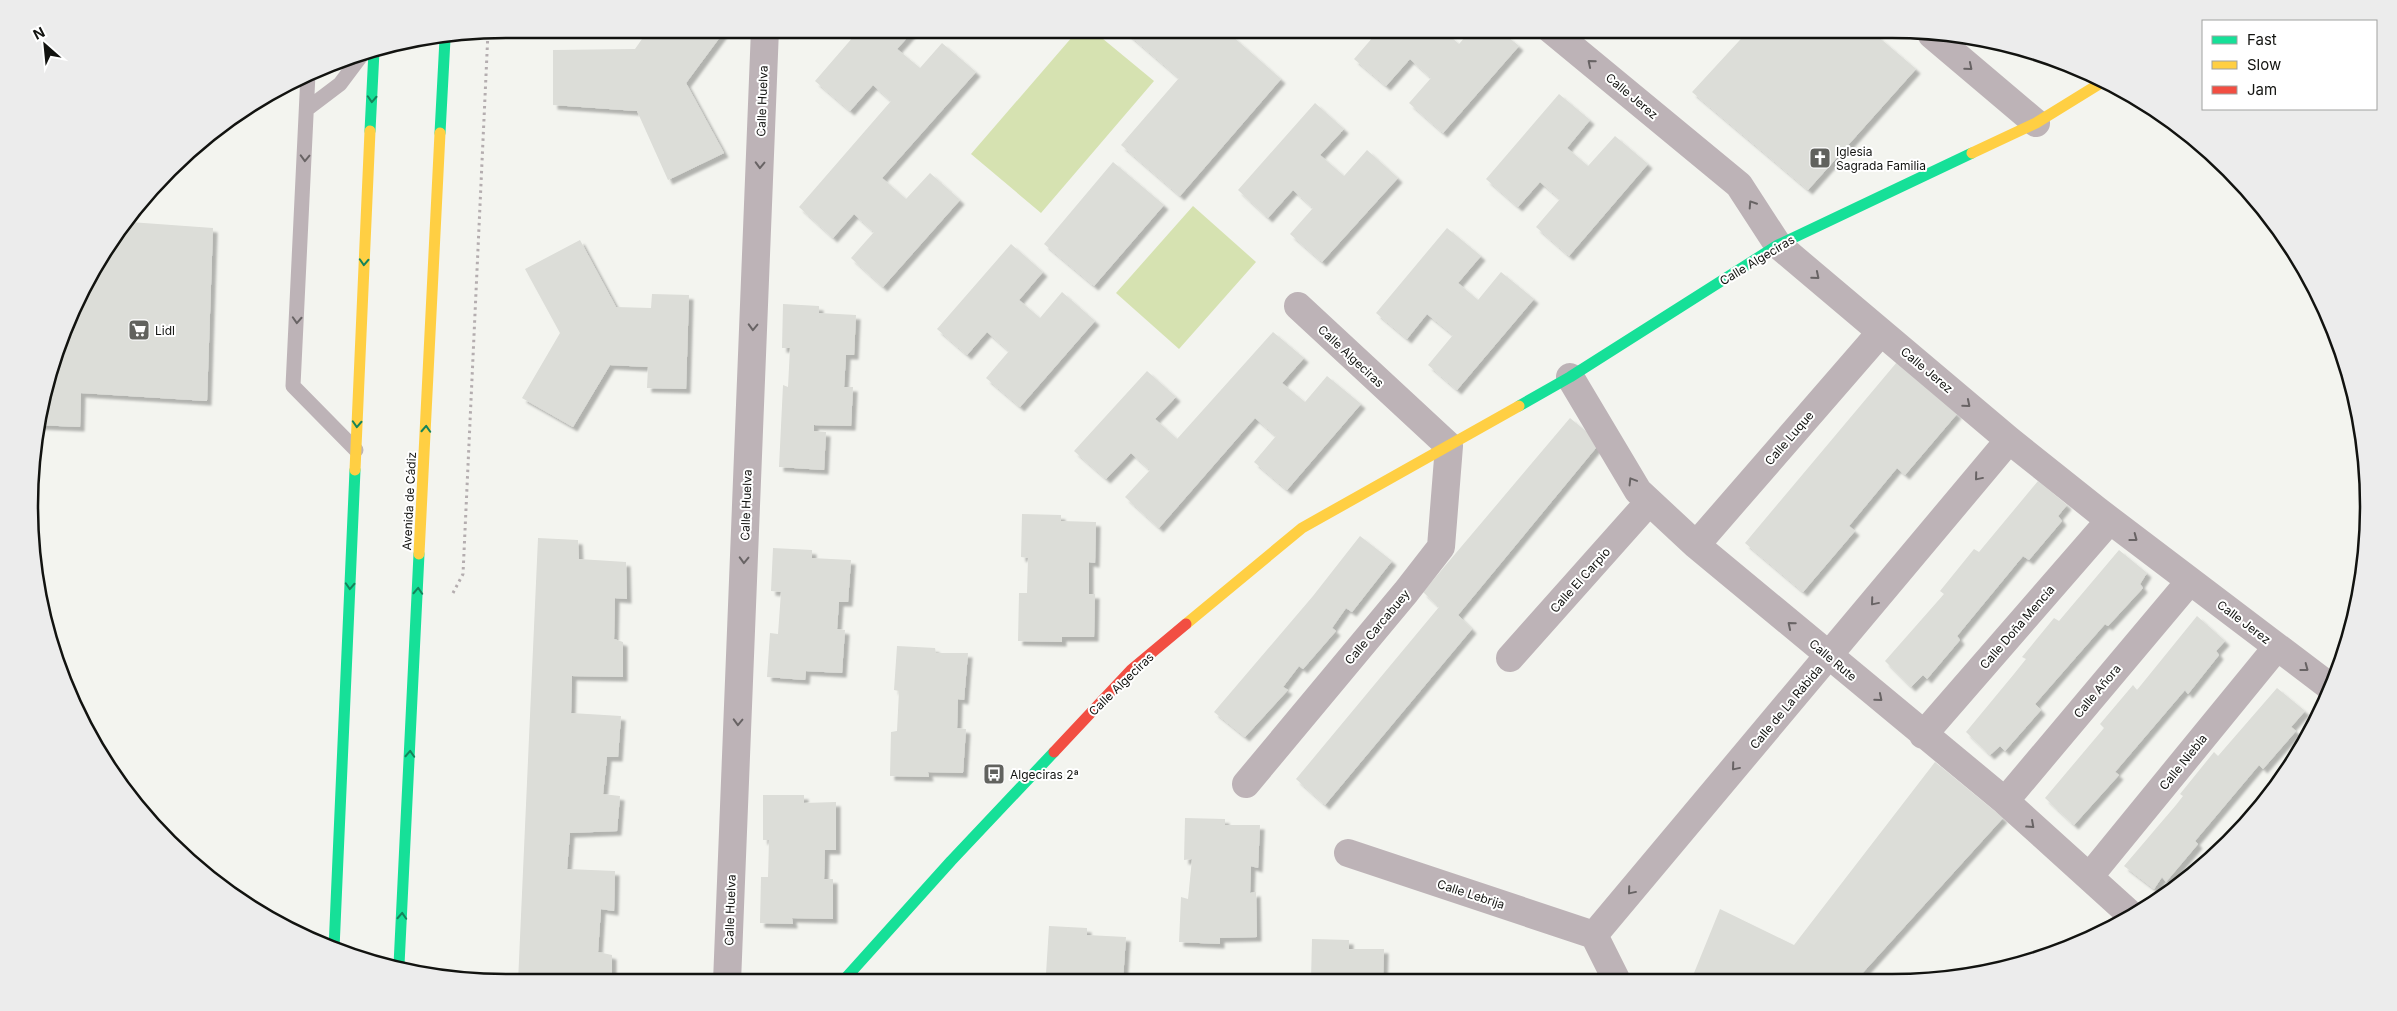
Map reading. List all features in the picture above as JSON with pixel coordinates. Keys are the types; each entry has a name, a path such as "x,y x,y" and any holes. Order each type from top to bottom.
{"main road":[{"name":"Avenida de Cádiz","path":"399,962 446,42"},
{"path":"334,941 374,56"},
{"name":"Calle Algeciras","path":"850,974 951,861 1131,670 1302,528 1570,377 1778,245 2036,123 2097,85"}],"street":[{"name":"Calle Huelva","path":"727,974 765,38"},
{"name":"Calle Jerez","path":"1561,38 1739,185 1778,245 1881,332 2009,440 2110,520 2325,683"},
{"path":"1937,40 2036,123"},
{"name":"Calle Algeciras","path":"1298,306 1449,446"},
{"name":"Calle Luque","path":"1696,545 1881,332"},
{"name":"Calle Rute","path":"1570,377 1638,491 1649,502 1696,545 2005,802 2126,911"},
{"name":"Calle de La Rábida","path":"1594,935 2009,440"},
{"name":"Calle Carcabuey","path":"1246,784 1406,592 1441,547 1449,446"},
{"name":"Calle El Carpio","path":"1510,658 1649,502"},
{"name":"Calle Doña Mencía","path":"1923,735 2110,520"},
{"name":"Calle Añora","path":"2005,802 2190,581"},
{"name":"Calle Niebla","path":"2089,877 2277,647"},
{"name":"Calle Lebrija","path":"1348,853 1594,935"},
{"path":"1594,935 1614,974"}],"lane":[{"path":"307,109 340,84 357,61"},
{"path":"308,82 293,386 356,450"}],"green space":[{"path":"1071,38 1102,38 1154,81 1041,213 971,154"},
{"path":"1193,206 1256,262 1179,349 1116,293"}],"building":[{"path":"643,38 719,38 686,83 724,153 668,180 637,111 553,105 553,50 635,49"},
{"path":"852,38 907,38 897,49 920,68 942,43 976,72 882,178 906,199 930,173 960,200 883,287 851,258 874,232 854,214 833,238 799,207 891,101 873,85 850,111 815,81"},
{"path":"1132,38 1234,38 1281,79 1180,196 1121,145 1179,78"},
{"path":"1372,38 1452,38 1459,44 1464,38 1509,38 1519,46 1443,133 1409,103 1431,78 1410,59 1386,86 1354,59"},
{"path":"1742,38 1880,38 1916,69 1808,190 1692,92"},
{"path":"1559,94 1590,120 1567,148 1588,166 1615,136 1648,164 1569,256 1536,227 1560,199 1540,182 1518,207 1486,179"},
{"path":"1315,103 1344,129 1320,155 1344,176 1367,150 1398,178 1322,262 1290,234 1313,208 1293,190 1268,218 1238,190"},
{"path":"1113,162 1164,205 1094,286 1044,244"},
{"name":"Lidl","path":"133,222 213,228 207,401 81,393 80,427 44,425 46,414 53,384 73,326 100,271 116,245"},
{"path":"1447,228 1481,256 1458,283 1478,300 1501,272 1534,299 1457,390 1428,365 1453,335 1427,314 1407,339 1376,313"},
{"path":"580,240 616,307 651,308 652,294 689,295 686,389 647,388 648,367 610,365 573,427 522,398 560,333 525,269"},
{"path":"1011,244 1043,272 1019,300 1040,318 1062,292 1095,321 1020,407 986,378 1009,351 987,332 967,355 937,329"},
{"path":"783,304 819,306 819,313 856,315 854,355 846,355 844,387 853,387 851,426 814,425 814,431 826,432 824,470 779,467 783,385 788,387 790,348 782,348"},
{"path":"1273,332 1304,358 1282,383 1305,402 1327,376 1361,404 1287,490 1254,462 1276,436 1255,418 1159,528 1125,497 1150,470 1131,453 1106,479 1074,451 1147,371 1176,397 1155,419 1177,439"},
{"path":"1897,362 1957,414 1905,475 1897,468 1849,526 1855,531 1803,592 1745,543"},
{"path":"1570,418 1600,443 1458,615 1472,629 1325,805 1296,779 1439,607 1423,592"},
{"path":"2038,481 2067,505 2058,516 2062,521 2029,560 2023,556 1957,636 1960,640 1927,679 1923,675 1911,687 1885,661 1944,594 1940,591 1974,549 1979,552"},
{"path":"1022,514 1061,515 1061,521 1096,522 1095,563 1089,562 1089,594 1095,594 1094,637 1062,637 1062,642 1018,641 1019,593 1027,593 1028,558 1021,557"},
{"path":"1360,536 1392,561 1352,612 1346,608 1332,628 1336,631 1303,669 1299,666 1283,687 1288,690 1245,737 1214,712 1313,596"},
{"path":"538,538 578,540 579,559 626,562 627,599 615,598 614,639 623,642 623,677 572,676 571,713 621,716 618,757 607,757 603,794 620,796 617,831 570,833 567,869 615,871 614,911 601,909 598,952 612,955 612,974 518,974"},
{"path":"773,548 812,550 812,558 851,560 848,602 839,602 837,629 845,630 842,673 806,671 805,680 767,677 770,633 778,634 781,592 771,591"},
{"path":"2119,550 2147,573 2140,584 2143,588 2108,626 2105,624 2035,704 2041,710 2005,751 2000,746 1990,755 1966,732 2026,659 2022,657 2054,618 2059,621"},
{"path":"2197,616 2225,641 2216,651 2219,655 2188,694 2185,690 2115,772 2119,775 2074,825 2045,798 2104,728 2100,724 2133,685 2137,690"},
{"path":"897,646 935,648 936,653 968,653 964,700 958,699 957,728 966,729 963,773 928,772 929,777 890,776 891,732 897,731 899,691 894,690"},
{"path":"2277,688 2305,711 2291,727 2296,731 2263,769 2259,765 2195,841 2198,844 2166,882 2162,877 2154,889 2124,866 2176,805 2183,796 2180,794 2214,752 2218,756"},
{"path":"1935,762 2003,818 1862,974 1694,973 1720,909 1794,945"},
{"path":"763,795 804,795 804,803 836,802 836,850 825,850 824,879 833,879 833,919 792,918 793,924 760,923 761,877 768,877 769,840 763,840"},
{"path":"1185,818 1225,819 1225,825 1260,825 1258,868 1251,866 1250,893 1256,892 1257,937 1220,938 1220,944 1179,942 1181,897 1188,899 1192,859 1184,860"},
{"path":"1049,926 1087,928 1087,935 1126,937 1123,974 1046,974"},
{"path":"1312,939 1349,940 1349,949 1384,949 1383,974 1311,974"}],"traffic: fast":[{"path":"440,133 445,42"},
{"path":"370,131 374,56"},
{"path":"1519,406 1570,377 1778,245 1972,153"},
{"path":"334,941 355,470"},
{"path":"399,962 419,554"},
{"path":"849,974 951,861 1054,752"}],"traffic: slow":[{"path":"1972,153 2036,123 2097,85"},
{"path":"355,470 370,131"},
{"path":"419,554 440,133"},
{"path":"1186,624 1302,528 1519,406"}],"traffic: jam":[{"path":"1054,752 1131,670 1186,624"}],"place":[{"name":"Iglesia Sagrada Familia","path":"1820,158"},
{"name":"Lidl","path":"139,330"},
{"name":"Algeciras 2ª","path":"994,774"}]}
